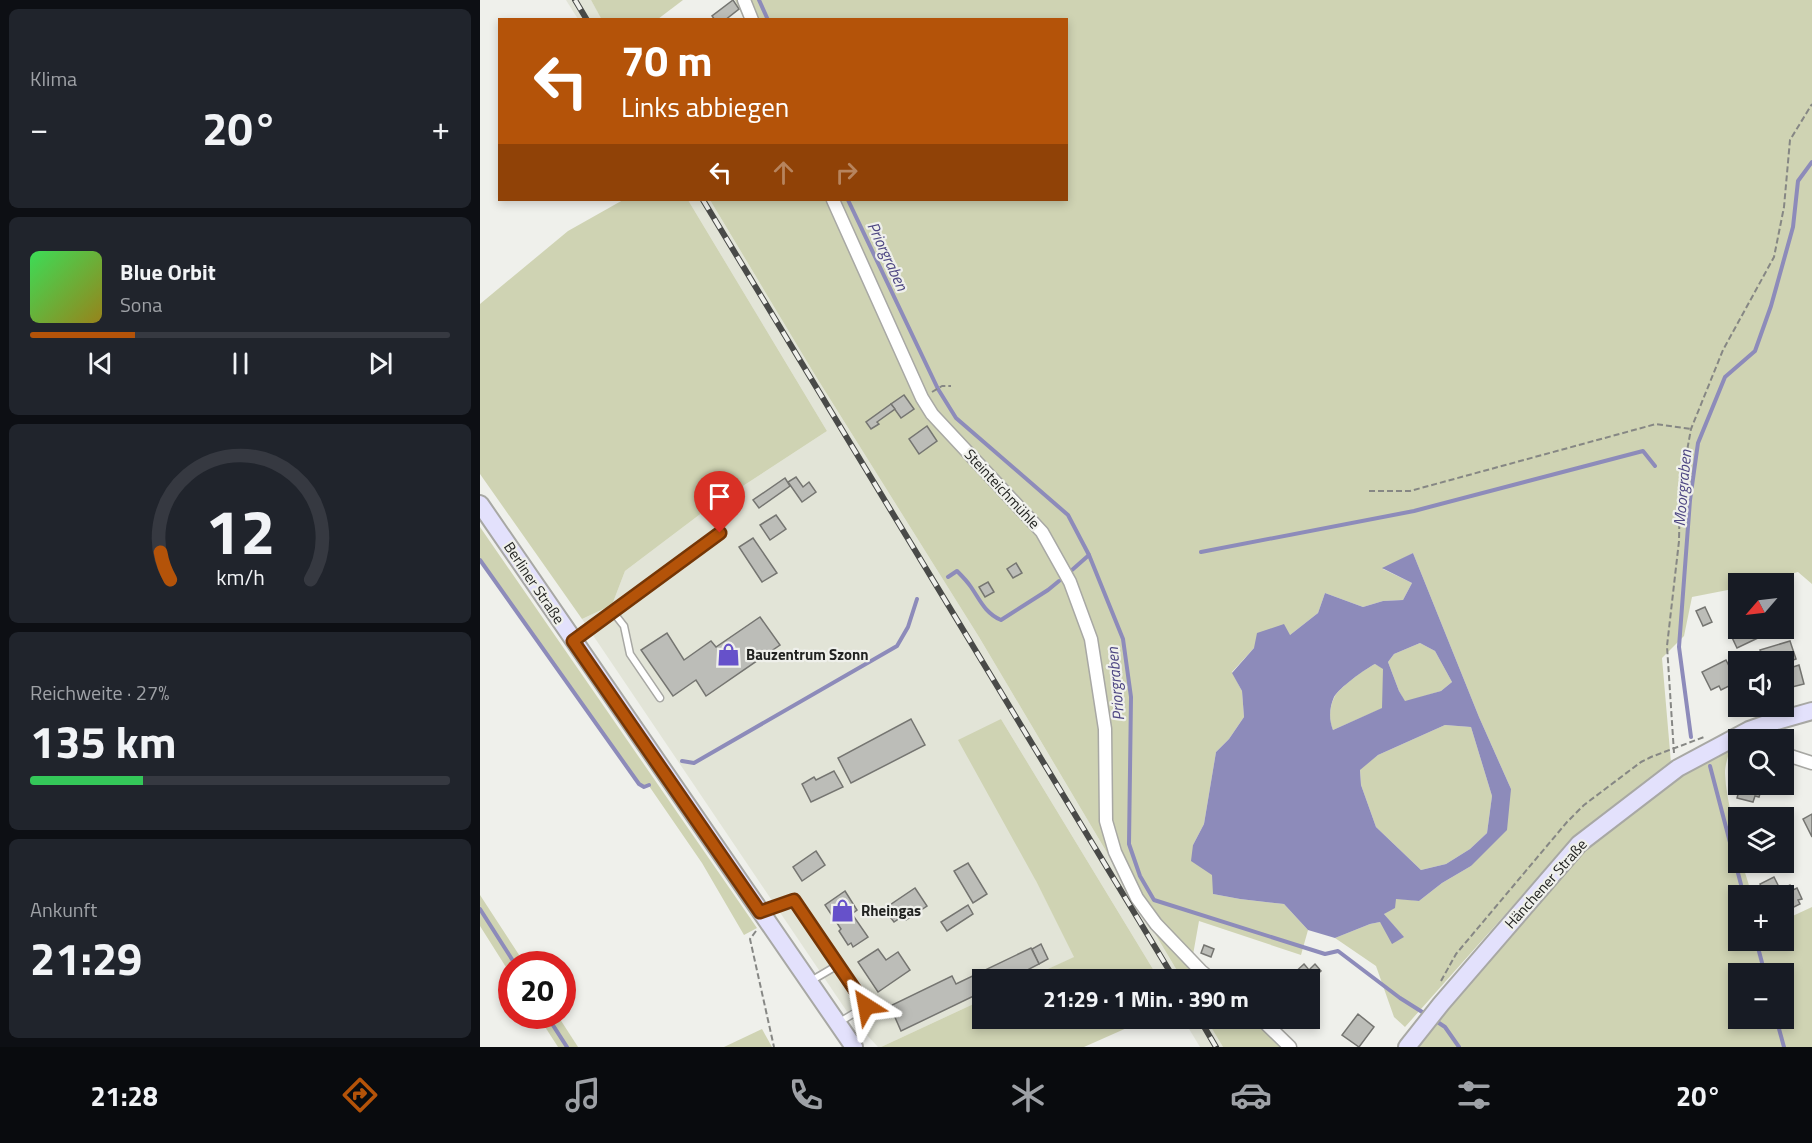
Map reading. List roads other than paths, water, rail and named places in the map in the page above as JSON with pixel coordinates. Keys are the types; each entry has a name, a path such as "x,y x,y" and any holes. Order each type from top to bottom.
{"main road":[{"name":"Berliner Straße","path":"480,504 854,1047"},
{"name":"Hänchener Straße","path":"1760,729 1766,724 1812,711"},
{"name":"Hänchener Straße","path":"1407,1047 1441,1004 1579,844 1678,768 1728,746"}],"street":[{"path":"744,0 751,18"},
{"name":"Steinteichmühle","path":"833,201 922,398 932,414 1042,532 1070,582 1093,650 1106,729 1106,820 1115,852 1137,898 1156,924 1199,969"},
{"path":"1794,757 1812,763"},
{"path":"1271,1029 1290,1047"}],"lane":[{"path":"573,641 720,533"},
{"path":"613,612 624,626 630,654 660,698"},
{"path":"763,916 794,900 838,964 866,1006 837,1024"},
{"path":"809,982 838,964"}],"water":[{"path":"1413,553 1479,717 1511,789 1507,830 1471,866 1442,883 1419,901 1396,899 1395,908 1384,914 1404,937 1392,944 1380,922 1335,938 1308,930 1284,904 1213,894 1212,875 1191,861 1193,845 1204,824 1216,752 1229,739 1244,717 1242,691 1232,673 1254,648 1257,633 1284,624 1290,635 1318,613 1325,593 1363,607 1383,601 1403,600 1412,583 1382,568","holes":["1420,643 1435,651 1452,682 1441,691 1405,701 1388,662 1394,654","1375,664 1383,669 1382,708 1333,730 1330,714 1334,697 1359,674","1445,725 1471,727 1492,796 1487,833 1470,849 1446,864 1421,870 1376,827 1361,785 1360,770 1378,755"]}],"waterway":[{"name":"Priorgraben","path":"759,0 767,18"},
{"name":"Moorgraben","path":"1691,737 1679,647 1690,500 1698,443 1725,377 1755,351 1771,306 1793,227 1798,181 1812,162"},
{"name":"Priorgraben","path":"848,201 938,389 956,418 1068,515 1089,555 1123,639 1131,697 1129,844 1140,876 1154,900 1325,954 1338,951 1400,998 1427,1015"},
{"path":"1201,552 1414,511 1643,451 1655,466"},
{"path":"1072,570 1089,555"},
{"path":"480,560 639,784 644,787 649,785"},
{"path":"948,577 957,571 987,610 1001,620 1059,581"},
{"path":"682,761 694,763 897,646 908,627 917,599"},
{"name":"Moorgraben","path":"1710,766 1741,885"},
{"path":"480,909 507,951"},
{"name":"Moorgraben","path":"1759,951 1762,963"},
{"name":"Priorgraben","path":"1433,1019 1445,1027 1459,1047"},
{"path":"555,1029 567,1047"},
{"name":"Moorgraben","path":"1779,1029 1784,1047"}],"railway":[{"path":"575,0 586,18"},
{"path":"704,201 1168,969"},
{"path":"1205,1029 1216,1047"}],"place":[{"name":"Bauzentrum Szonn","path":"728,655"},
{"name":"Rheingas","path":"843,911"}]}
